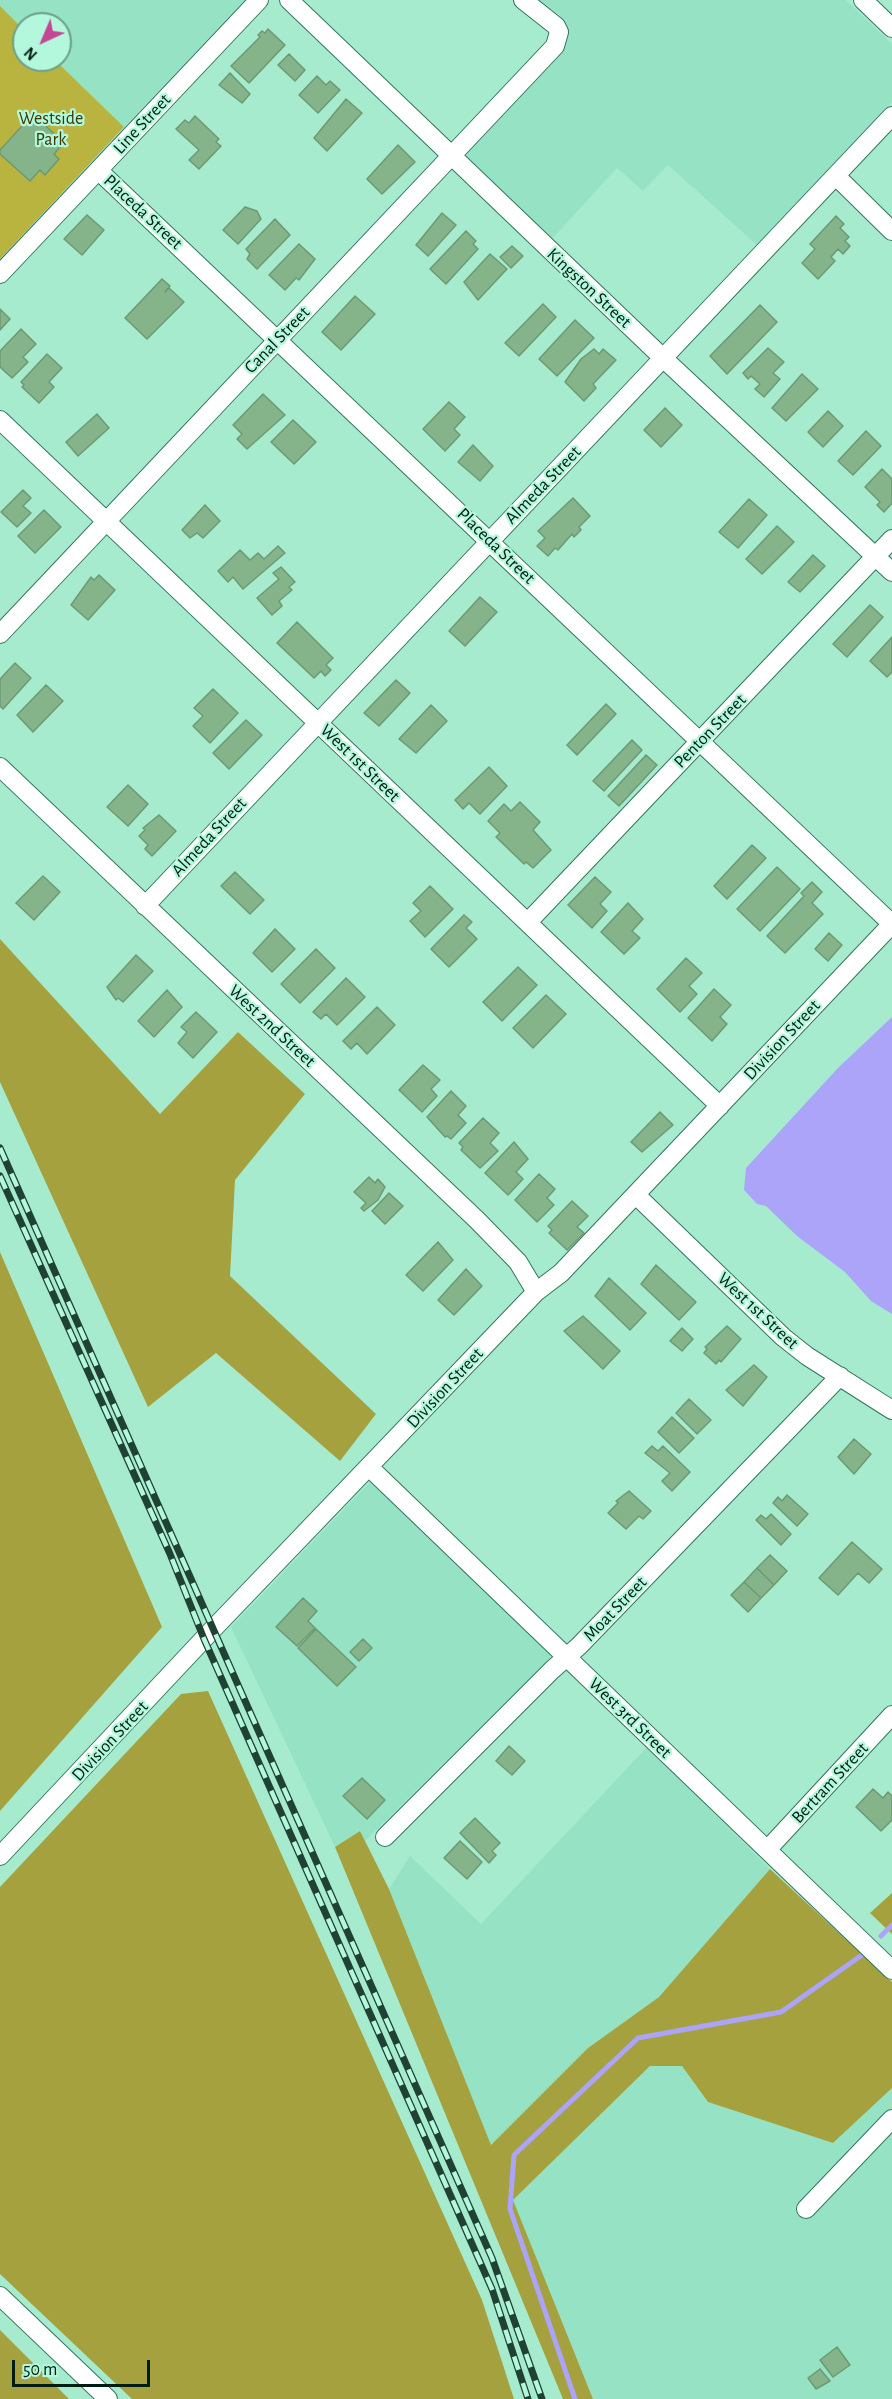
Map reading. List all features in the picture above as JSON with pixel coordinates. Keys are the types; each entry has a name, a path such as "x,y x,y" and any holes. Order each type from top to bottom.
{"street":[{"name":"Line Street","path":"0,274 259,0"},
{"name":"Kingston Street","path":"289,0 451,157 892,572"},
{"name":"Canal Street","path":"0,634 105,520 555,46 559,32 556,26 523,0"},
{"path":"863,0 892,28"},
{"name":"Almeda Street","path":"145,906 892,116"},
{"name":"Placeda Street","path":"99,171 892,924"},
{"path":"836,176 892,231"},
{"name":"West 1st Street","path":"0,420 720,1106"},
{"name":"Penton Street","path":"528,922 892,539"},
{"name":"West 2nd Street","path":"0,767 477,1220 518,1262 536,1292"},
{"name":"Division Street","path":"0,1856 536,1292 561,1274 892,924"},
{"name":"West 1st Street","path":"636,1195 783,1337 807,1356 892,1410"},
{"name":"Moat Street","path":"385,1837 567,1657 840,1376"},
{"name":"West 3rd Street","path":"369,1467 892,1970"},
{"name":"Bertram Street","path":"767,1850 892,1715"},
{"path":"806,2210 892,2119"},
{"path":"0,2296 108,2399"}],"shaded area":[{"path":"0,0 245,0 124,127 67,72 72,72 72,12 12,12 12,18 0,6"},
{"path":"538,0 846,0 892,44 892,102 757,245 668,165 643,191 617,168 551,240 464,156 558,56 567,42 566,26 560,15"},
{"path":"0,939 160,1114 238,1032 305,1094 235,1180 230,1276 376,1414 340,1461 216,1353 148,1407 0,1082"},
{"path":"892,1017 892,1314 871,1301 845,1272 797,1236 766,1206 757,1204 744,1190 746,1168 838,1068"},
{"path":"0,1252 162,1627 0,1811"},
{"path":"371,1481 552,1656 365,1841 360,1831 335,1847 231,1627"},
{"path":"208,1691 482,2300 514,2399 132,2399 0,2274 0,1887 181,1694"},
{"path":"647,1747 770,1869 659,1997 588,2048 491,2145 389,1889 410,1856 481,1924"},
{"path":"360,1831 389,1889 491,2145 588,2048 659,1997 770,1869 892,1982 892,2088 833,2143 708,2102 682,2066 650,2066 513,2200 593,2399 563,2399 335,1847"},
{"path":"892,1893 892,1934 870,1913"},
{"path":"650,2066 682,2066 708,2102 833,2143 892,2088 892,2399 593,2399 513,2200"},
{"path":"0,2330 69,2399 0,2399"}],"green space":[{"name":"Westside Park","path":"0,6 12,18 12,72 67,72 124,127 0,259"}],"building":[{"path":"268,29 285,45 249,83 231,66 260,37 258,35 262,31 265,33"},
{"path":"289,54 305,70 295,81 278,65"},
{"path":"230,73 250,94 242,103 219,85"},
{"path":"317,76 326,85 330,81 340,90 318,113 299,95"},
{"path":"346,99 362,113 327,151 314,138"},
{"path":"33,114 64,143 54,154 59,159 45,175 40,170 30,181 0,154 0,150"},
{"path":"195,116 219,139 216,142 221,146 199,169 189,160 199,150 176,129 185,120 189,123"},
{"path":"398,145 415,162 382,194 367,179"},
{"path":"245,207 257,211 261,219 238,244 223,230"},
{"path":"442,213 456,225 428,256 416,245"},
{"path":"87,215 104,230 82,255 64,239"},
{"path":"836,216 844,224 840,228 849,237 845,241 850,246 843,254 838,249 831,257 835,261 818,279 802,263 815,249 810,244"},
{"path":"275,219 290,235 257,269 247,259 250,254 246,249"},
{"path":"466,231 476,241 473,244 478,249 446,284 430,269"},
{"path":"299,244 315,259 299,280 296,278 285,290 269,275"},
{"path":"512,246 523,256 511,268 500,257"},
{"path":"490,254 507,269 478,300 464,282"},
{"path":"162,279 170,286 165,292 169,288 184,302 147,339 125,318"},
{"path":"355,296 375,314 341,350 322,332"},
{"path":"543,304 556,317 519,356 505,343"},
{"path":"760,305 777,322 727,374 710,356"},
{"path":"0,309 10,319 0,330"},
{"path":"575,320 594,338 557,376 539,359"},
{"path":"21,329 36,344 23,357 28,362 12,378 0,367 0,351"},
{"path":"768,348 784,362 773,373 780,379 764,397 755,389 760,384 751,376 748,379 743,373"},
{"path":"594,349 599,354 603,349 616,360 593,384 596,388 584,401 565,382 581,359"},
{"path":"47,354 62,368 49,382 54,387 39,403 22,387 24,385 21,382"},
{"path":"802,374 818,389 786,421 772,408"},
{"path":"263,394 285,415 247,449 237,439 242,434 233,425"},
{"path":"449,402 465,417 454,429 460,435 445,451 423,429"},
{"path":"665,408 682,425 661,447 644,430"},
{"path":"828,411 843,426 823,447 808,432"},
{"path":"97,414 109,428 78,456 66,442"},
{"path":"293,420 316,442 294,464 271,442"},
{"path":"866,431 881,446 853,475 838,461"},
{"path":"473,445 493,466 480,481 458,462"},
{"path":"882,469 892,479 892,503 884,512 877,505 880,502 865,487"},
{"path":"23,490 31,498 23,506 31,513 17,527 1,512"},
{"path":"573,498 590,516 579,527 581,530 574,537 572,534 558,550 555,548 548,556 537,546 545,538 538,531"},
{"path":"749,499 767,515 738,548 719,532"},
{"path":"205,505 220,521 203,538 197,533 190,538 182,530"},
{"path":"44,510 61,527 35,553 18,536"},
{"path":"777,526 794,542 762,574 746,559"},
{"path":"278,546 285,553 243,589 233,577 228,582 218,571 240,550 250,560 258,553 264,559"},
{"path":"813,555 825,566 800,592 788,582"},
{"path":"281,567 295,582 289,587 292,590 279,601 282,606 272,615 257,598 279,579 273,573"},
{"path":"99,575 115,590 88,620 71,605 91,577 94,580"},
{"path":"480,597 497,612 465,646 449,631"},
{"path":"870,605 883,617 847,657 833,644"},
{"path":"297,622 333,658 326,665 331,670 325,676 321,671 314,678 277,643"},
{"path":"892,637 892,672 887,677 870,661"},
{"path":"15,663 31,678 3,709 0,706 0,679"},
{"path":"396,680 410,693 379,726 364,713"},
{"path":"46,685 63,701 33,732 17,715"},
{"path":"213,689 238,713 210,743 193,726 203,716 194,708"},
{"path":"606,704 616,714 577,755 567,745"},
{"path":"431,705 447,721 416,753 399,739"},
{"path":"246,720 262,735 229,769 213,753"},
{"path":"632,740 642,750 604,791 593,781"},
{"path":"646,755 657,765 619,806 608,796"},
{"path":"489,767 507,786 480,814 469,803 463,809 455,800"},
{"path":"128,785 148,804 128,826 107,807"},
{"path":"520,802 540,822 533,830 551,850 533,868 526,862 524,864 496,837 500,833 488,821 504,804 511,811"},
{"path":"159,815 176,831 152,856 145,849 148,845 139,836 145,830 143,828"},
{"path":"752,845 766,858 727,899 714,886"},
{"path":"777,867 800,889 760,931 737,909"},
{"path":"235,872 264,900 250,914 221,886"},
{"path":"43,876 60,892 34,920 16,903"},
{"path":"595,877 611,892 600,904 607,911 592,928 568,905"},
{"path":"812,882 822,892 812,903 823,914 785,953 767,936 804,896 801,893"},
{"path":"430,886 453,909 425,937 410,921 421,911 413,903"},
{"path":"628,903 643,919 632,931 640,938 624,954 601,932"},
{"path":"464,915 472,922 466,928 477,939 449,967 431,949"},
{"path":"275,929 295,949 272,972 253,953"},
{"path":"829,933 842,945 828,961 815,949"},
{"path":"316,949 335,968 300,1003 281,984"},
{"path":"136,955 153,971 123,1002 118,998 116,1000 107,987"},
{"path":"686,958 702,973 689,986 697,994 680,1012 657,989"},
{"path":"518,967 537,985 502,1021 483,1002"},
{"path":"346,978 365,997 337,1025 326,1014 321,1019 313,1012"},
{"path":"714,989 731,1005 720,1017 727,1024 712,1041 688,1018"},
{"path":"167,990 182,1007 154,1037 138,1021"},
{"path":"546,995 566,1014 533,1048 513,1028"},
{"path":"377,1007 395,1025 367,1054 357,1043 351,1049 343,1041"},
{"path":"196,1012 217,1032 193,1058 178,1043 187,1032 181,1027"},
{"path":"423,1065 440,1080 431,1089 437,1096 422,1112 399,1090"},
{"path":"451,1091 466,1106 458,1115 466,1123 451,1139 445,1137 427,1117"},
{"path":"660,1112 673,1125 642,1152 631,1142"},
{"path":"483,1118 499,1133 490,1143 498,1151 480,1168 461,1150 463,1147 459,1143"},
{"path":"514,1142 528,1159 516,1172 523,1179 508,1195 485,1173"},
{"path":"539,1174 555,1189 547,1198 554,1205 537,1222 515,1200"},
{"path":"369,1177 375,1183 378,1179 385,1187 378,1200 364,1211 361,1208 366,1203 354,1192"},
{"path":"389,1193 403,1206 385,1224 372,1211"},
{"path":"572,1201 588,1216 577,1227 584,1233 567,1250 549,1233 552,1230 548,1226"},
{"path":"438,1242 453,1260 423,1291 406,1275"},
{"path":"656,1265 696,1302 679,1320 641,1284"},
{"path":"466,1269 482,1286 454,1315 438,1300"},
{"path":"609,1278 646,1313 630,1330 595,1296"},
{"path":"583,1316 620,1351 603,1369 564,1331"},
{"path":"727,1326 741,1339 721,1362 719,1360 716,1364 704,1353 707,1349 705,1347"},
{"path":"682,1328 693,1339 682,1351 670,1341"},
{"path":"754,1365 767,1377 743,1406 726,1390"},
{"path":"689,1399 711,1420 697,1434 676,1413"},
{"path":"672,1417 694,1438 679,1453 658,1432"},
{"path":"854,1439 871,1454 854,1474 838,1457"},
{"path":"652,1446 658,1451 663,1446 690,1472 672,1491 662,1481 670,1473 645,1453"},
{"path":"629,1491 651,1511 643,1519 639,1516 626,1529 608,1513 618,1503 616,1501"},
{"path":"787,1495 808,1514 797,1526 773,1503 778,1497 782,1501"},
{"path":"771,1514 791,1534 781,1545 756,1520 761,1515 766,1519"},
{"path":"852,1542 882,1569 869,1583 858,1573 838,1595 819,1578"},
{"path":"770,1555 787,1571 774,1585 757,1568"},
{"path":"757,1568 774,1585 761,1598 744,1582"},
{"path":"744,1582 761,1598 748,1612 731,1595"},
{"path":"303,1598 317,1611 308,1621 315,1628 297,1646 276,1627"},
{"path":"316,1629 356,1667 337,1686 298,1648"},
{"path":"363,1639 372,1648 359,1661 350,1652"},
{"path":"509,1746 525,1761 512,1775 496,1761"},
{"path":"362,1778 385,1800 367,1819 343,1796"},
{"path":"873,1789 883,1798 888,1792 892,1796 892,1820 881,1831 856,1807"},
{"path":"475,1818 500,1843 492,1851 496,1855 489,1863 460,1833"},
{"path":"460,1841 482,1862 467,1879 444,1858"},
{"path":"837,2347 850,2365 833,2377 820,2360"},
{"path":"820,2369 830,2381 816,2389 808,2378"}],"waterway":[{"path":"881,1936 892,1925"},
{"path":"575,2399 510,2209 514,2155 638,2038 781,2012 862,1955"}],"railway":[{"path":"0,1148 492,2258 542,2399"},
{"path":"0,1176 170,1554 204,1639 492,2289 528,2399"}]}
